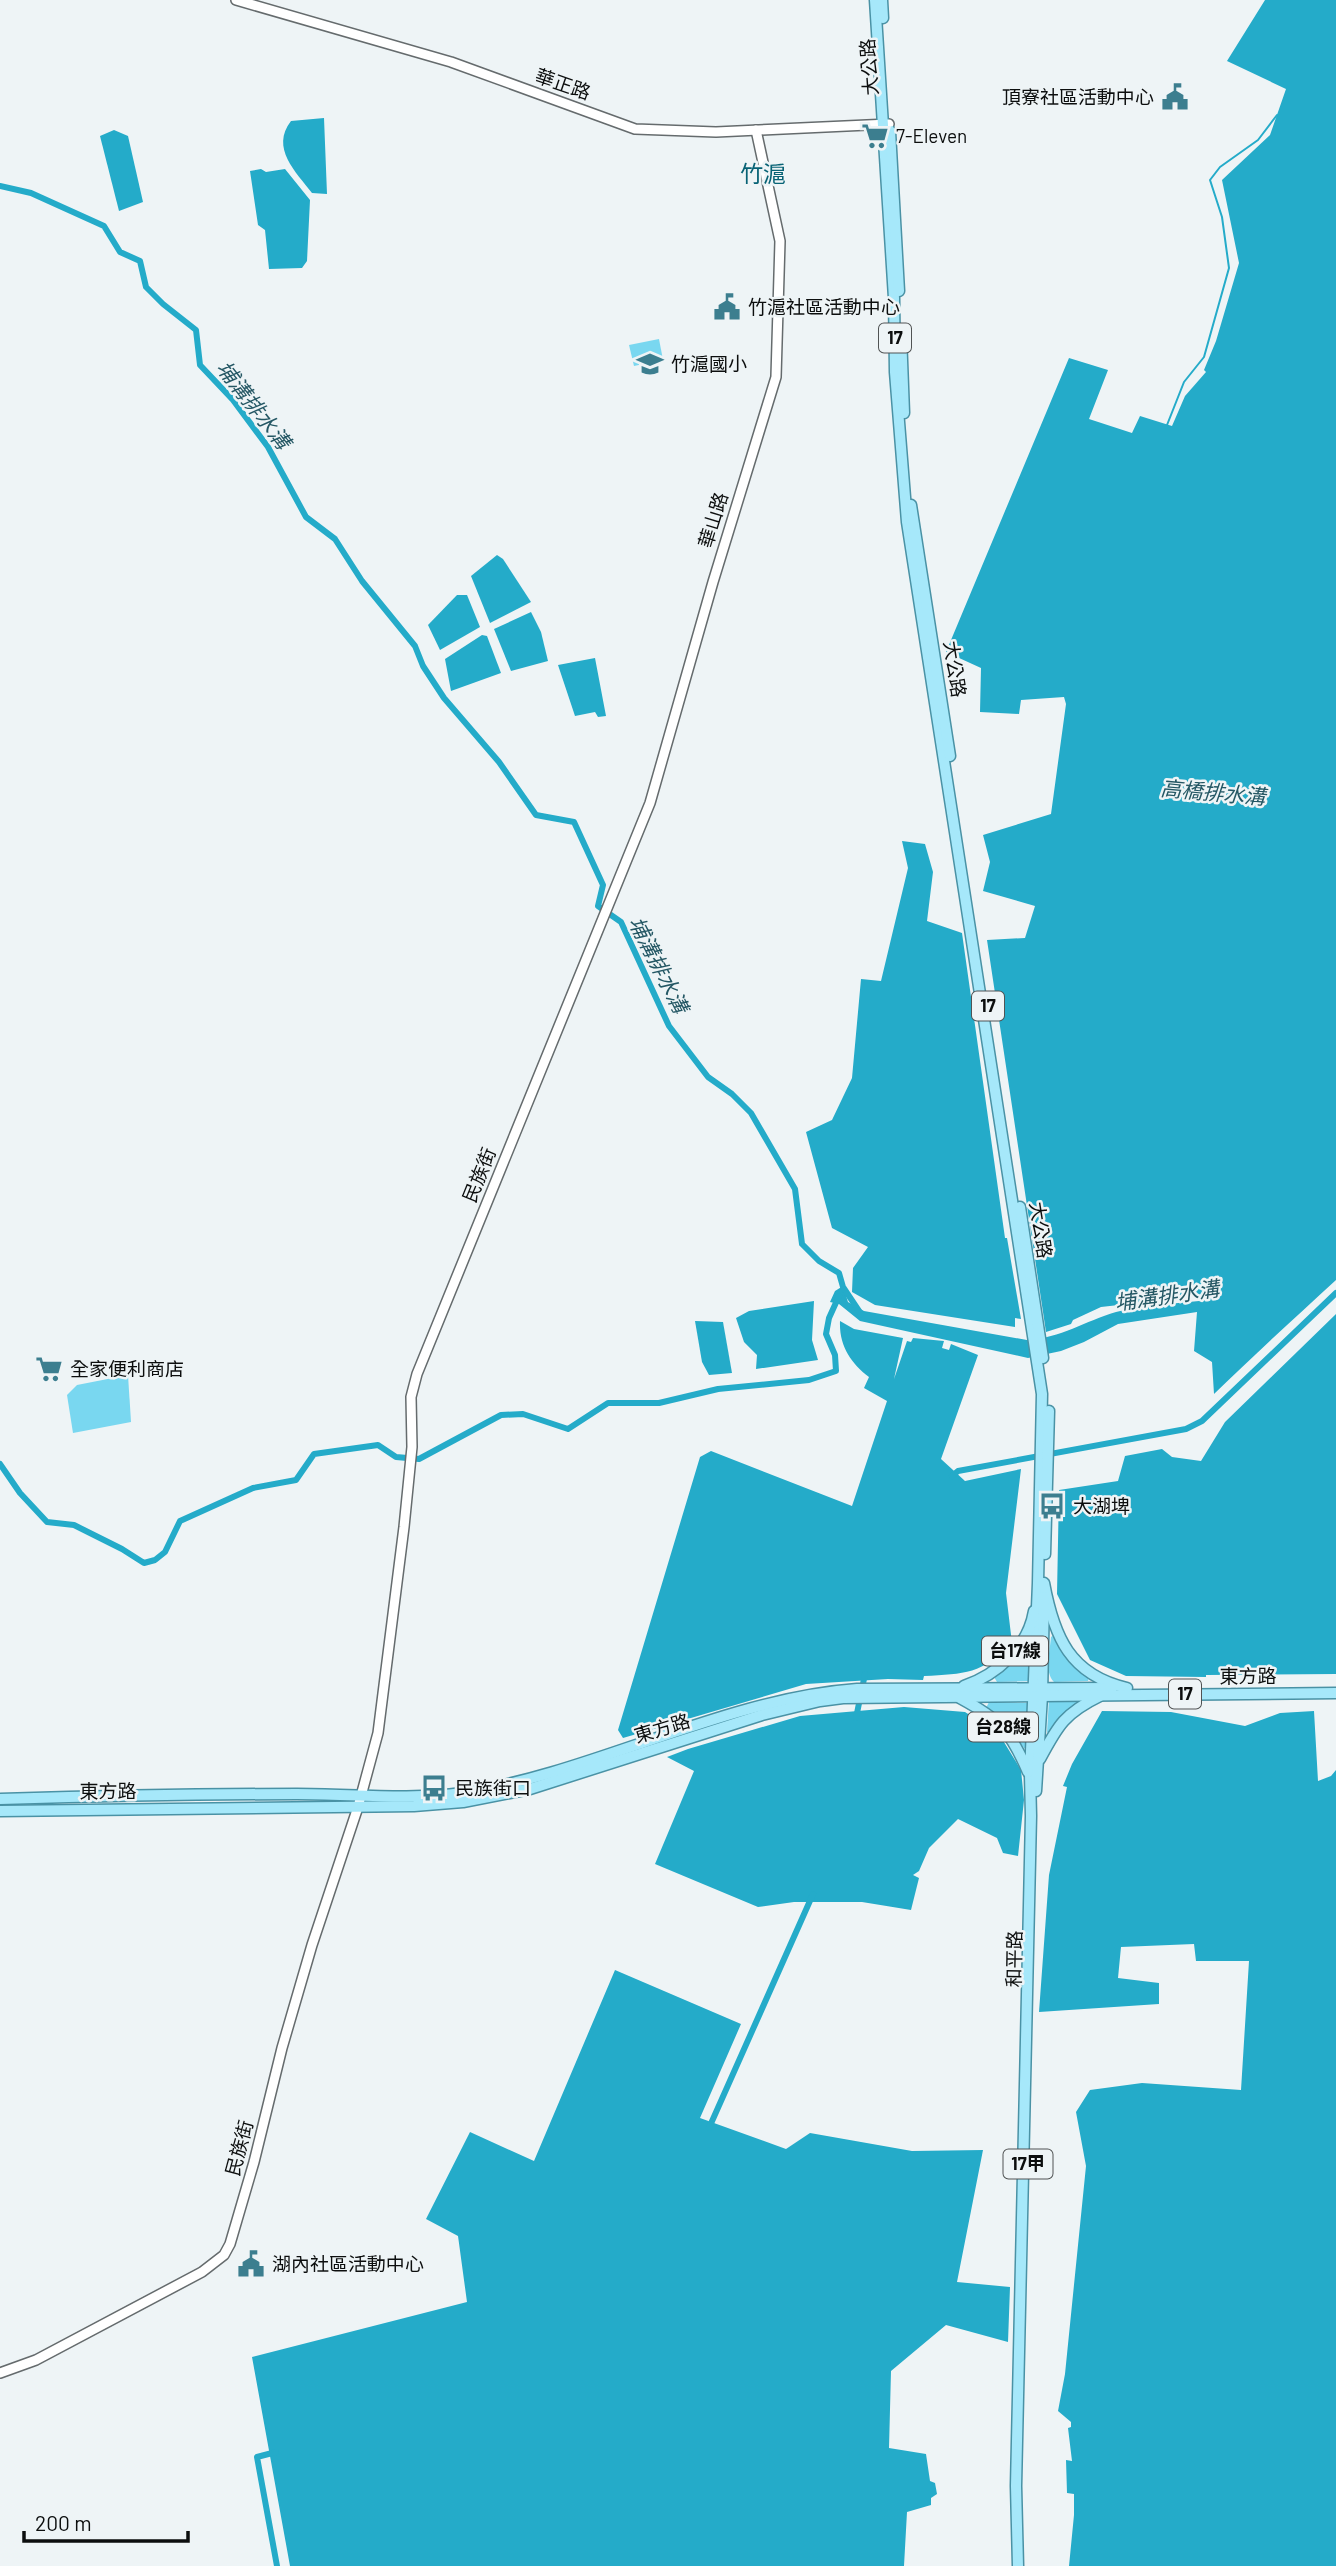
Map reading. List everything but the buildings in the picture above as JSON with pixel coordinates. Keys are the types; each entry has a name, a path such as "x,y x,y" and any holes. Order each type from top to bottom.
{"main road":[{"name":"大公路","path":"876,0 886,124"},
{"name":"大公路","path":"882,0 901,458 907,522 934,674 1040,1358"},
{"name":"和平路","path":"1018,2564 1021,2540 1033,1871 1045,1455 1040,1358"},
{"name":"台17線","path":"1041,1583 1055,1632 1066,1648 1093,1675 1127,1688"},
{"name":"台17線","path":"955,1693 989,1675 1016,1650 1033,1617 1041,1583"},
{"name":"東方路","path":"0,1811 358,1807 463,1802 530,1789 762,1715 855,1696 1127,1688 1336,1686"},
{"name":"東方路","path":"0,1799 442,1795 499,1785 757,1707 820,1693 857,1689 955,1693"},
{"name":"和平路","path":"1018,2564 1016,2486 1030,1775 1038,1692"},
{"name":"東方路","path":"1038,1692 1336,1693"},
{"name":"台28線","path":"955,1693 988,1713 1005,1728 1030,1775"},
{"path":"1037,1766 1062,1720 1083,1704 1103,1694"}],"street":[{"name":"華正路","path":"236,0 451,62 635,129 686,132 886,124"},
{"name":"華山路","path":"603,921 657,778 776,377 780,241 756,130"},
{"name":"民族街","path":"0,2373 36,2360 202,2272 223,2255 230,2244 254,2162 282,2048 312,1945 358,1807 378,1732 412,1447 411,1397 569,997 603,921"}],"shaded area":[{"path":"659,339 663,360 634,366 629,345"},
{"path":"128,1375 131,1422 73,1433 67,1395 77,1385"},
{"path":"1054,1635 1089,1677 1088,1681 1054,1682 1051,1678 1048,1661 1051,1637"},
{"path":"1029,1641 1033,1641 1032,1681 997,1682 994,1677 1016,1658"},
{"path":"1049,1699 1076,1699 1078,1702 1062,1717 1050,1735 1047,1732"},
{"path":"989,1702 1031,1703 1028,1750 1007,1724 986,1708"}],"water":[{"name":"高橋排水溝","path":"1265,0 1336,0 1336,1280 1214,1394 1212,1362 1194,1351 1197,1312 1118,1324 1061,1351 1028,1358 860,1321 839,1304 830,1302 835,1291 843,1286 848,1302 864,1311 1027,1340 1051,1336 1126,1310 1199,1301 1199,1296 1101,1307 1073,1320 1071,1324 1046,1332 987,940 1025,938 1035,906 983,891 990,862 983,835 1051,814 1066,704 1064,697 1021,700 1019,714 980,712 981,668 946,652 1069,358 1108,370 1089,419 1132,433 1140,416 1172,426 1185,396 1206,372 1204,370 1216,341 1239,263 1222,180 1270,135 1286,89 1227,61"},
{"path":"324,118 327,194 312,193 293,168 284,150 283,141 291,121"},
{"path":"114,130 128,136 143,202 119,211 100,136"},
{"path":"261,169 266,172 285,169 310,200 307,261 302,268 269,269 265,230 258,225 250,171"},
{"path":"497,555 503,559 531,602 490,623 471,576"},
{"path":"457,595 467,595 480,627 440,650 428,625"},
{"path":"531,612 541,632 548,661 511,671 494,629"},
{"path":"482,635 487,636 501,673 451,691 445,659"},
{"path":"595,658 606,716 598,717 595,712 575,716 558,665"},
{"path":"902,841 925,844 933,872 927,921 962,933 1005,1238 1021,1319 1015,1318 1015,1327 875,1305 852,1292 853,1268 868,1247 832,1228 806,1132 832,1120 852,1078 861,979 881,981 908,868"},
{"path":"814,1301 812,1340 818,1360 756,1369 757,1355 744,1342 736,1318 749,1311"},
{"path":"1336,1314 1336,1674 1126,1676 1090,1660 1057,1594 1059,1490 1118,1481 1125,1456 1162,1449 1172,1457 1201,1461 1225,1422"},
{"path":"695,1321 723,1322 732,1373 709,1375 702,1362"},
{"path":"840,1321 854,1329 903,1338 894,1379 907,1341 911,1342 913,1338 944,1341 942,1348 949,1350 951,1344 978,1355 941,1459 965,1481 1021,1469 1006,1593 1012,1643 982,1667 962,1673 924,1676 923,1680 888,1679 806,1684 623,1738 618,1730 700,1457 711,1451 852,1506 887,1401 864,1388 869,1377 847,1353"},
{"path":"904,1707 965,1712 999,1734 1021,1770 1024,1800 1018,1856 1003,1853 997,1838 958,1819 929,1848 919,1871 913,1875 919,1878 911,1910 862,1902 794,1902 758,1907 655,1864 694,1771 667,1757 800,1716"},
{"path":"1102,1711 1171,1712 1245,1726 1280,1713 1314,1711 1318,1781 1331,1776 1336,1770 1336,2566 1069,2566 1074,2494 1067,2493 1066,2460 1072,2461 1068,2428 1071,2427 1071,2422 1058,2411 1065,2374 1086,2166 1076,2112 1090,2090 1142,2083 1241,2090 1249,1961 1196,1961 1194,1944 1121,1947 1118,1978 1159,1983 1159,2004 1039,2012 1049,1875 1067,1787 1063,1786 1072,1764"},
{"path":"615,1970 741,2024 700,2118 786,2149 810,2133 912,2151 983,2150 957,2282 1010,2287 1008,2342 946,2325 891,2371 889,2448 926,2454 930,2481 935,2483 937,2494 931,2498 931,2505 907,2512 904,2566 290,2566 252,2357 467,2302 458,2236 426,2219 470,2132 534,2161"}],"waterway":[{"path":"1167,425 1184,382 1204,357 1229,268 1222,217 1210,180 1220,167 1258,140 1277,115"},
{"name":"埔溝排水溝","path":"0,186 31,193 104,226 120,252 140,261 146,287 196,330 200,365 233,400 268,447 306,517 335,539 362,581 415,646 423,666 444,698 499,762 536,815 574,822 603,885 598,906 621,922 669,1026 708,1077 732,1094 751,1113 795,1189 802,1244 819,1261 839,1273 843,1287 861,1314"},
{"path":"952,1476 958,1471 1186,1429 1202,1421 1336,1293"},
{"path":"0,1464 20,1493 47,1522 74,1525 144,1563 155,1560 165,1552 180,1521 253,1488 296,1480 314,1454 378,1445 396,1457 419,1459 501,1415 523,1414 568,1429 608,1403 659,1403 718,1389 809,1380 836,1371 835,1355 826,1334 829,1318 839,1296"},
{"path":"856,1718 865,1674"},
{"path":"709,2128 813,1894"},
{"path":"276,2452 257,2457 277,2566"}],"place":[{"name":"頂寮社區活動中心","path":"1175,97"},
{"name":"7-Eleven","path":"875,136"},
{"name":"竹滬社區活動中心","path":"727,307"},
{"name":"竹滬國小","path":"650,364"},
{"name":"全家便利商店","path":"49,1369"},
{"name":"大湖埤","path":"1052,1506"},
{"name":"民族街口","path":"434,1788"},
{"name":"湖內社區活動中心","path":"251,2264"}],"district":[{"name":"竹滬","path":"763,174"}]}
